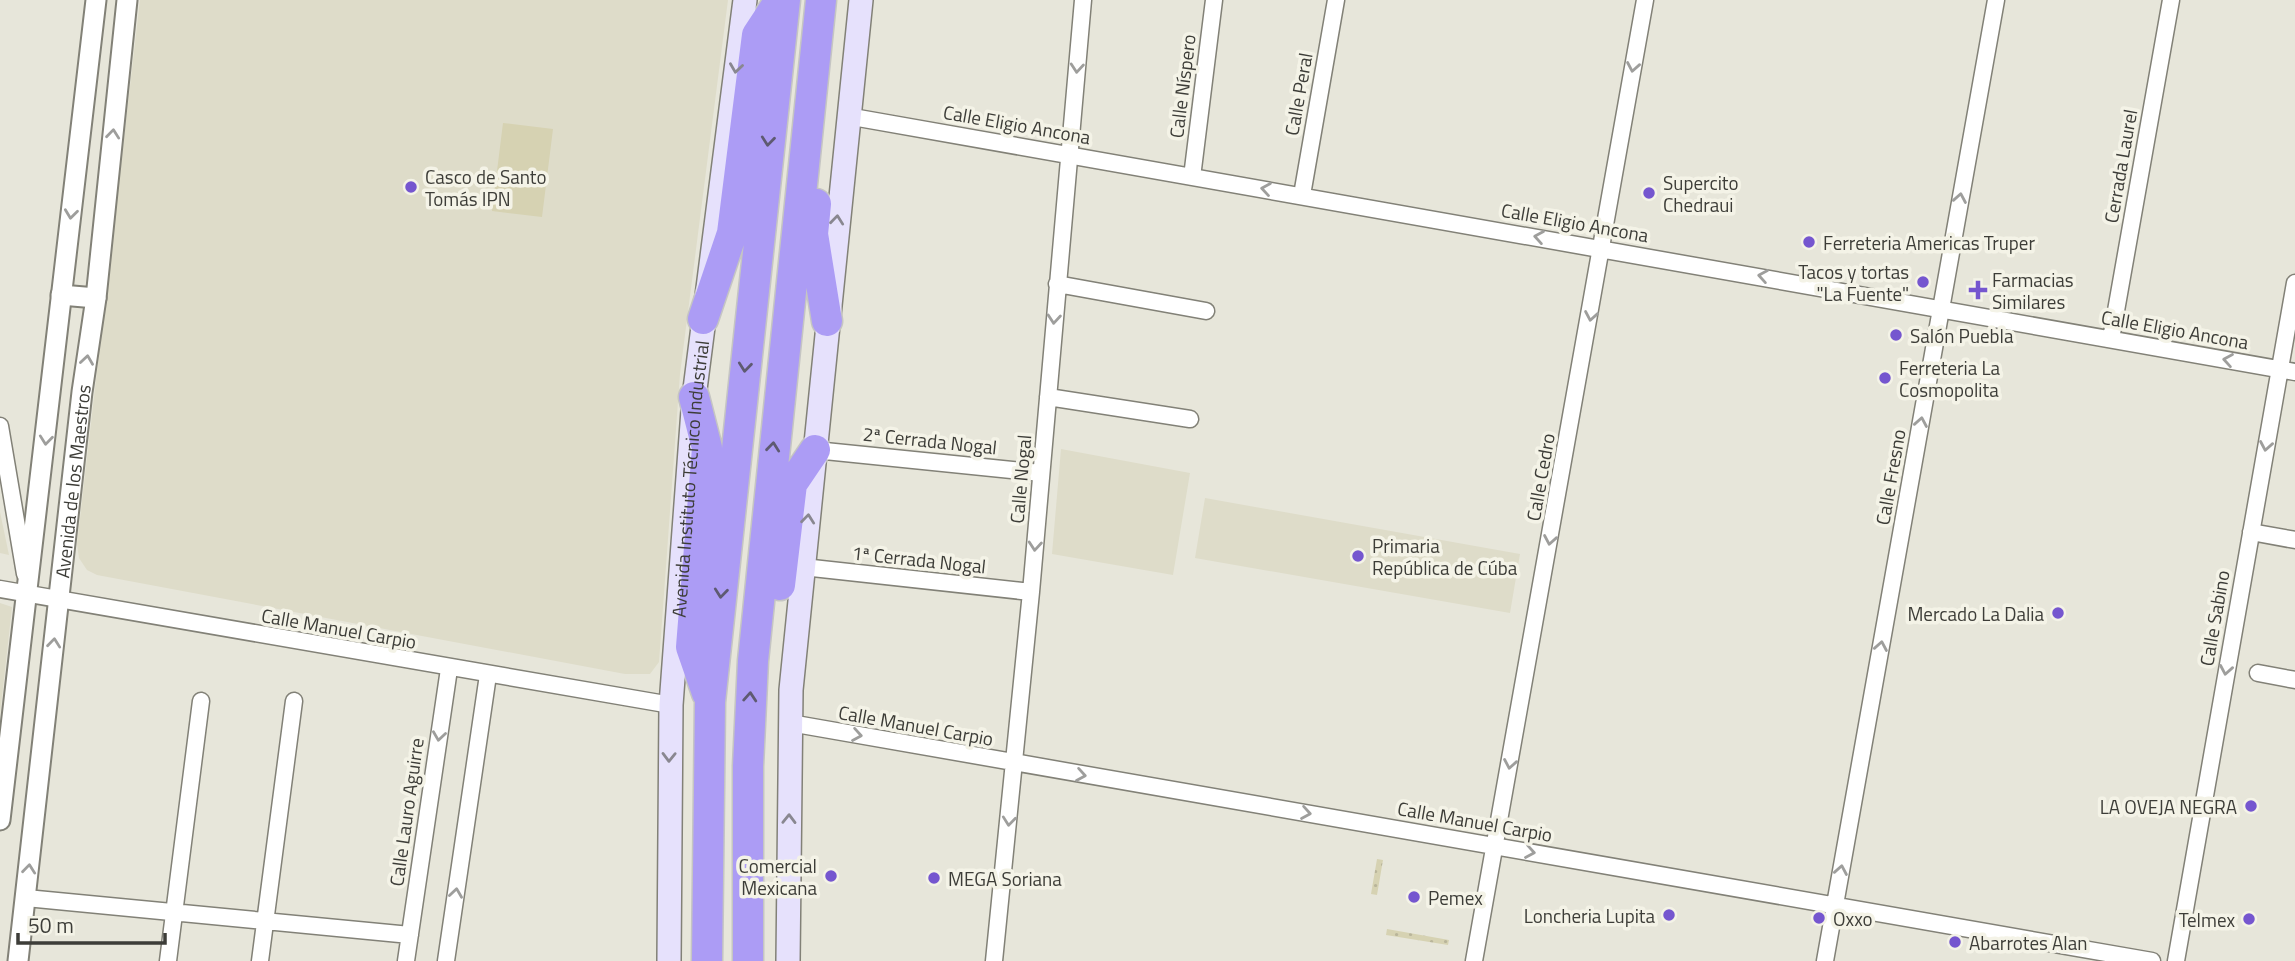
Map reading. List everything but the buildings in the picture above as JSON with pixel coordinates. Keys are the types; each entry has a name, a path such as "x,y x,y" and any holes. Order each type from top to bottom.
{"highway":[{"path":"703,319 732,233 757,35 783,0"},
{"path":"707,961 710,702 783,0"},
{"path":"822,0 833,42 813,234 827,321"},
{"path":"748,961 748,766 753,661 822,0"},
{"path":"694,397 707,448 691,648 710,702"},
{"path":"753,661 779,599 792,484 815,450"}],"main road":[{"name":"Avenida Instituto Técnico Industrial","path":"669,961 671,705 694,397 745,0"},
{"path":"788,961 790,723 847,116 861,0"}],"street":[{"name":"Avenida de los Maestros","path":"0,820 29,593 96,0"},
{"name":"Avenida de los Maestros","path":"18,961 96,298 127,0"},
{"name":"Calle Nogal","path":"994,961 1031,592 1083,0"},
{"name":"Calle Níspero","path":"1192,177 1214,0"},
{"name":"Calle Peral","path":"1302,195 1336,0"},
{"name":"Calle Cedro","path":"1474,961 1603,249 1645,0"},
{"name":"Calle Fresno","path":"1825,961 1996,0"},
{"name":"Cerrada Laurel","path":"2111,339 2171,0"},
{"name":"Calle Eligio Ancona","path":"847,116 2287,370"},
{"name":"Calle Sabino","path":"2176,961 2250,532 2287,370 2295,283"},
{"path":"1057,284 1206,311"},
{"path":"61,295 96,298"},
{"path":"1048,397 1190,419"},
{"path":"0,426 29,593"},
{"name":"2ª Cerrada Nogal","path":"815,450 1041,473"},
{"path":"2250,532 2295,540"},
{"name":"1ª Cerrada Nogal","path":"803,567 1031,592"},
{"name":"Calle Manuel Carpio","path":"0,589 449,669 671,705"},
{"name":"Calle Lauro Aguirre","path":"406,961 449,669"},
{"path":"2258,673 2295,680"},
{"path":"446,961 488,675"},
{"path":"167,961 201,701"},
{"path":"260,961 294,701"},
{"name":"Calle Manuel Carpio","path":"790,723 2152,961"},
{"path":"26,898 174,910 410,935"}],"shaded area":[{"name":"Casco de Santo Tomás IPN","path":"140,0 728,0 680,374 659,662 650,674 625,674 97,575 87,570 79,558 77,544"},
{"path":"503,123 553,129 542,217 492,211"},
{"path":"1061,449 1190,473 1173,575 1052,554"},
{"name":"Primaria República de Cúba","path":"1205,498 1520,554 1510,613 1195,558"},
{"path":"0,512 9,555 0,553"},
{"path":"0,603 12,607 0,715"},
{"path":"1377,859 1383,860 1377,895 1371,894"},
{"path":"1387,929 1449,940 1448,945 1386,935"}],"place":[{"name":"Casco de Santo Tomás IPN","path":"411,187"},
{"name":"Supercito Chedraui","path":"1649,193"},
{"name":"Ferreteria Americas Truper","path":"1809,242"},
{"name":"Tacos y tortas \"La Fuente\"","path":"1923,282"},
{"name":"Farmacias Similares","path":"1978,290"},
{"name":"Salón Puebla","path":"1896,335"},
{"name":"Ferreteria La Cosmopolita","path":"1885,378"},
{"name":"Primaria República de Cúba","path":"1358,556"},
{"name":"Mercado La Dalia","path":"2058,613"},
{"name":"LA OVEJA NEGRA","path":"2251,806"},
{"name":"Comercial Mexicana","path":"831,876"},
{"name":"MEGA Soriana","path":"934,878"},
{"name":"Pemex","path":"1414,897"},
{"name":"Loncheria Lupita","path":"1669,915"},
{"name":"Oxxo","path":"1819,918"},
{"name":"Telmex","path":"2249,919"},
{"name":"Abarrotes Alan","path":"1955,942"}]}
